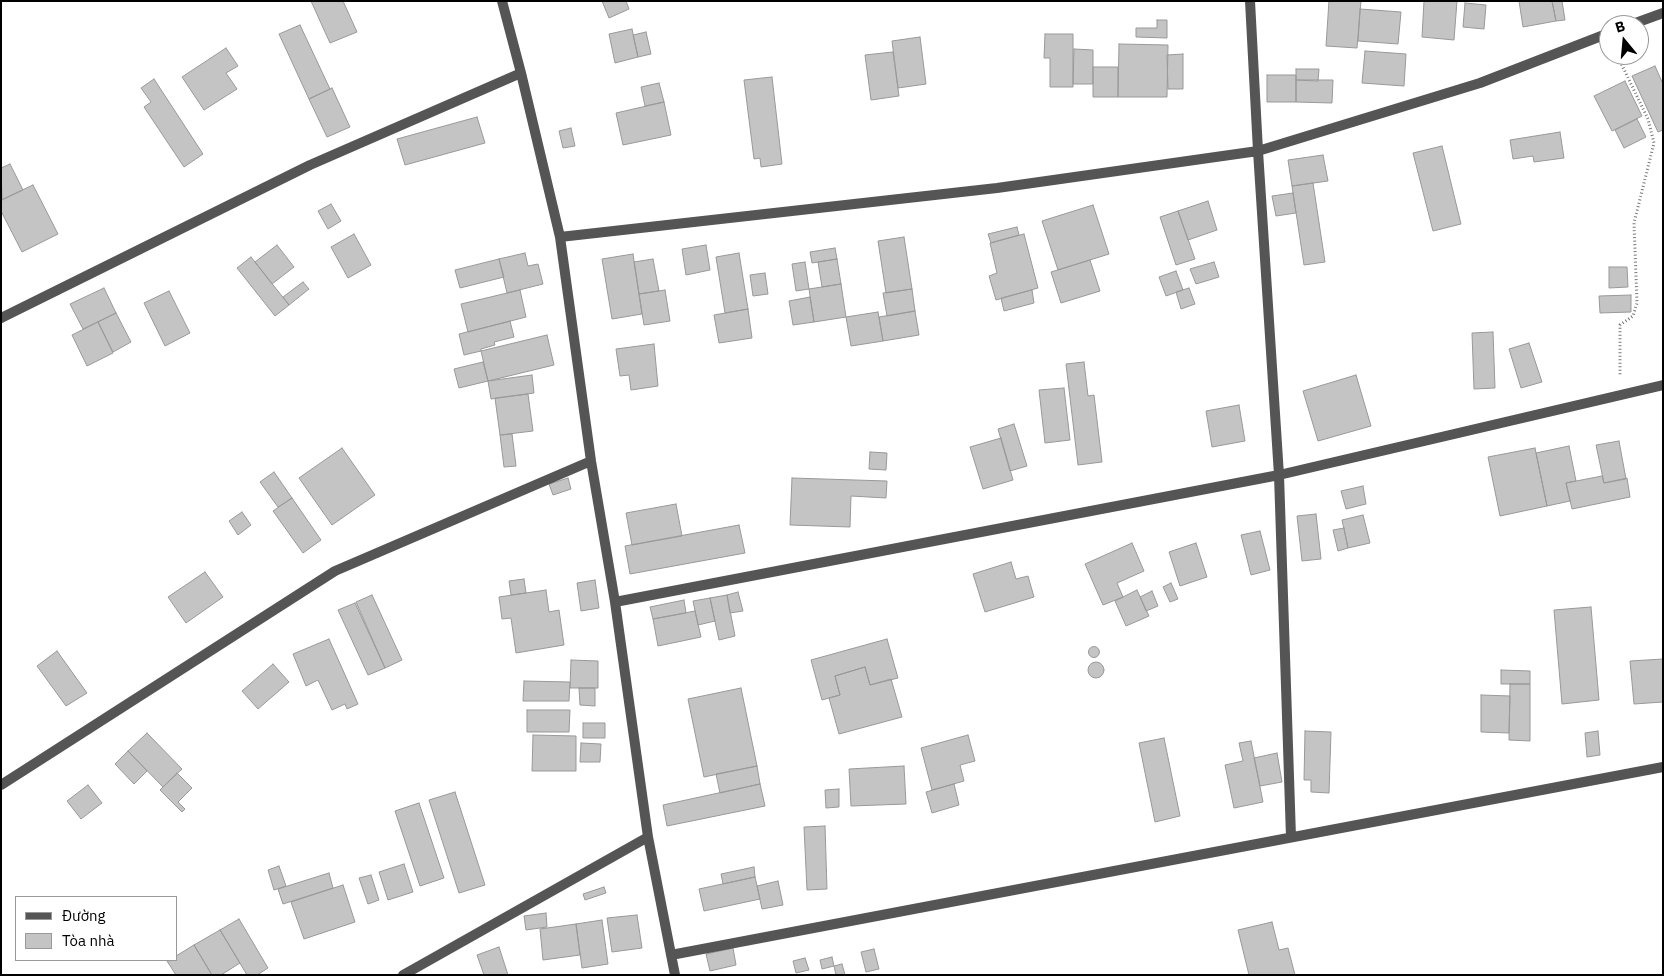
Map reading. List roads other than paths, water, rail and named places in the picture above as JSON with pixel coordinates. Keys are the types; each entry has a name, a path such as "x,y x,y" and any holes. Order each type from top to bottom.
{"street":[{"path":"502,1 522,73 560,237 591,461 615,602 648,837 675,975"},
{"path":"1250,1 1279,475 1291,837"},
{"path":"1649,18 1663,13"},
{"path":"560,237 997,188 1258,150 1480,83 1599,37"},
{"path":"1,318 310,165 522,73"},
{"path":"615,602 1279,475 1663,385"},
{"path":"1,784 334,572 591,461"},
{"path":"671,955 1663,767"},
{"path":"403,975 648,837"}]}
